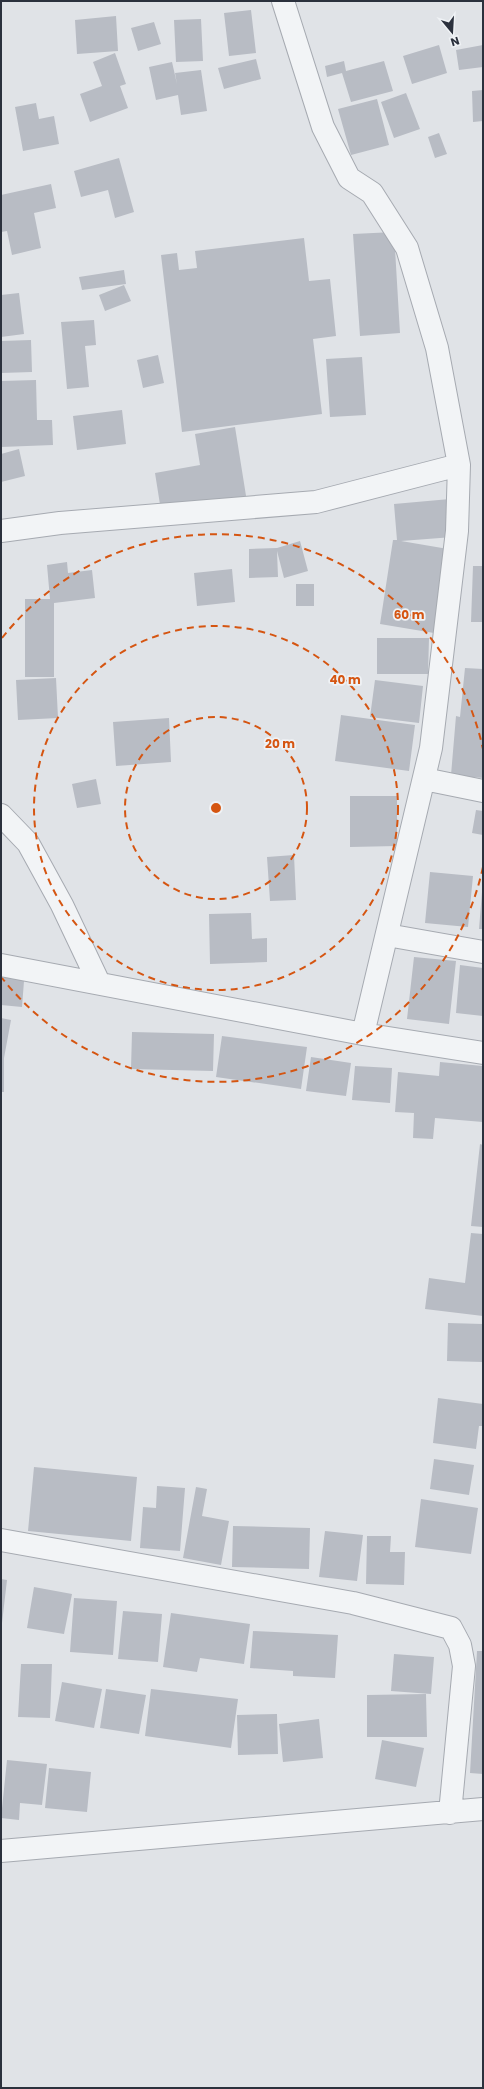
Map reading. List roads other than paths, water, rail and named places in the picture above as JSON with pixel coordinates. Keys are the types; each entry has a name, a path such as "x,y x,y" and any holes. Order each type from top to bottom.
{"street":[{"path":"283,1 323,126 349,178 372,193 407,248 437,348 459,465 457,531 431,748 363,1034"},
{"path":"1,531 60,523 316,502 459,465"},
{"path":"424,779 483,791"},
{"path":"1,815 28,843 62,905 99,983"},
{"path":"387,935 483,952"},
{"path":"1,965 363,1034 483,1053"},
{"path":"1,1540 353,1603 450,1628 460,1645 464,1666 450,1813"},
{"path":"1,1851 483,1809"}]}
